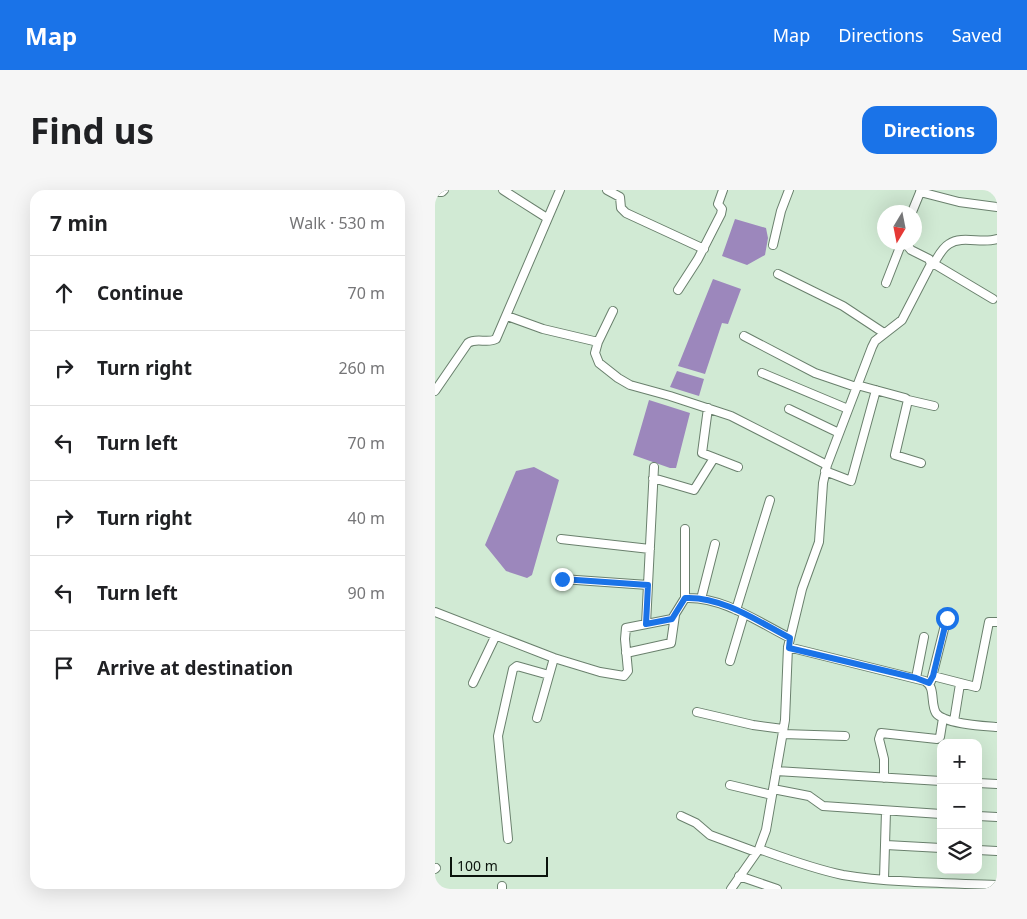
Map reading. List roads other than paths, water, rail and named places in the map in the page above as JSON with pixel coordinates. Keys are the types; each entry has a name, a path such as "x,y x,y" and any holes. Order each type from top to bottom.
{"street":[{"path":"435,192 442,192 444,190"},
{"path":"503,190 547,218"},
{"path":"435,391 468,342 473,340 494,341 507,316 560,190"},
{"path":"607,190 620,197 621,208 626,213 704,249"},
{"path":"678,290 704,249 722,212 718,204 723,190"},
{"path":"773,245 781,211 789,190"},
{"path":"915,205 920,191 959,202 997,207"},
{"path":"731,889 757,850 766,830 783,732 790,638 802,589 819,542 826,468 872,347 875,341 884,333 896,326 907,312 933,262 944,248 951,242 963,240 991,241 997,239"},
{"path":"886,283 900,250"},
{"path":"911,250 993,299"},
{"path":"778,274 839,303 884,333"},
{"path":"613,311 598,342 596,358 599,363 618,378 631,385 708,408 737,419 851,481 876,390"},
{"path":"507,316 543,329 598,342"},
{"path":"744,336 811,371 857,386 934,406"},
{"path":"762,373 849,409"},
{"path":"907,400 895,455 921,463"},
{"path":"708,408 702,453 738,467"},
{"path":"789,408 839,433"},
{"path":"653,478 694,490 714,458"},
{"path":"646,624 654,467"},
{"path":"736,610 770,500"},
{"path":"625,653 671,643 675,615 685,598 685,528"},
{"path":"561,540 650,549"},
{"path":"701,600 715,544"},
{"path":"562,579 648,585"},
{"path":"685,598 717,603 736,610 790,638"},
{"path":"730,661 743,614"},
{"path":"436,615 554,658 600,672 623,676 628,671 625,653 626,628 668,620 675,615"},
{"path":"947,618 931,680 934,707 937,714 954,721 997,726"},
{"path":"789,648 916,678 976,687 989,622 997,622"},
{"path":"473,683 495,637"},
{"path":"916,678 924,637"},
{"path":"537,718 554,658"},
{"path":"508,839 498,736 513,669 517,666 549,675"},
{"path":"954,721 960,684"},
{"path":"697,712 783,732 845,736"},
{"path":"884,778 884,759 879,739 881,733 937,739 940,737 943,718"},
{"path":"776,771 937,781"},
{"path":"982,783 997,784"},
{"path":"730,784 809,796 823,806 937,814"},
{"path":"884,879 886,811"},
{"path":"681,816 696,824 710,835 845,875 934,886 997,885"},
{"path":"982,816 997,817"},
{"path":"885,845 937,848"},
{"path":"982,850 997,851"},
{"path":"739,876 777,889"}]}
